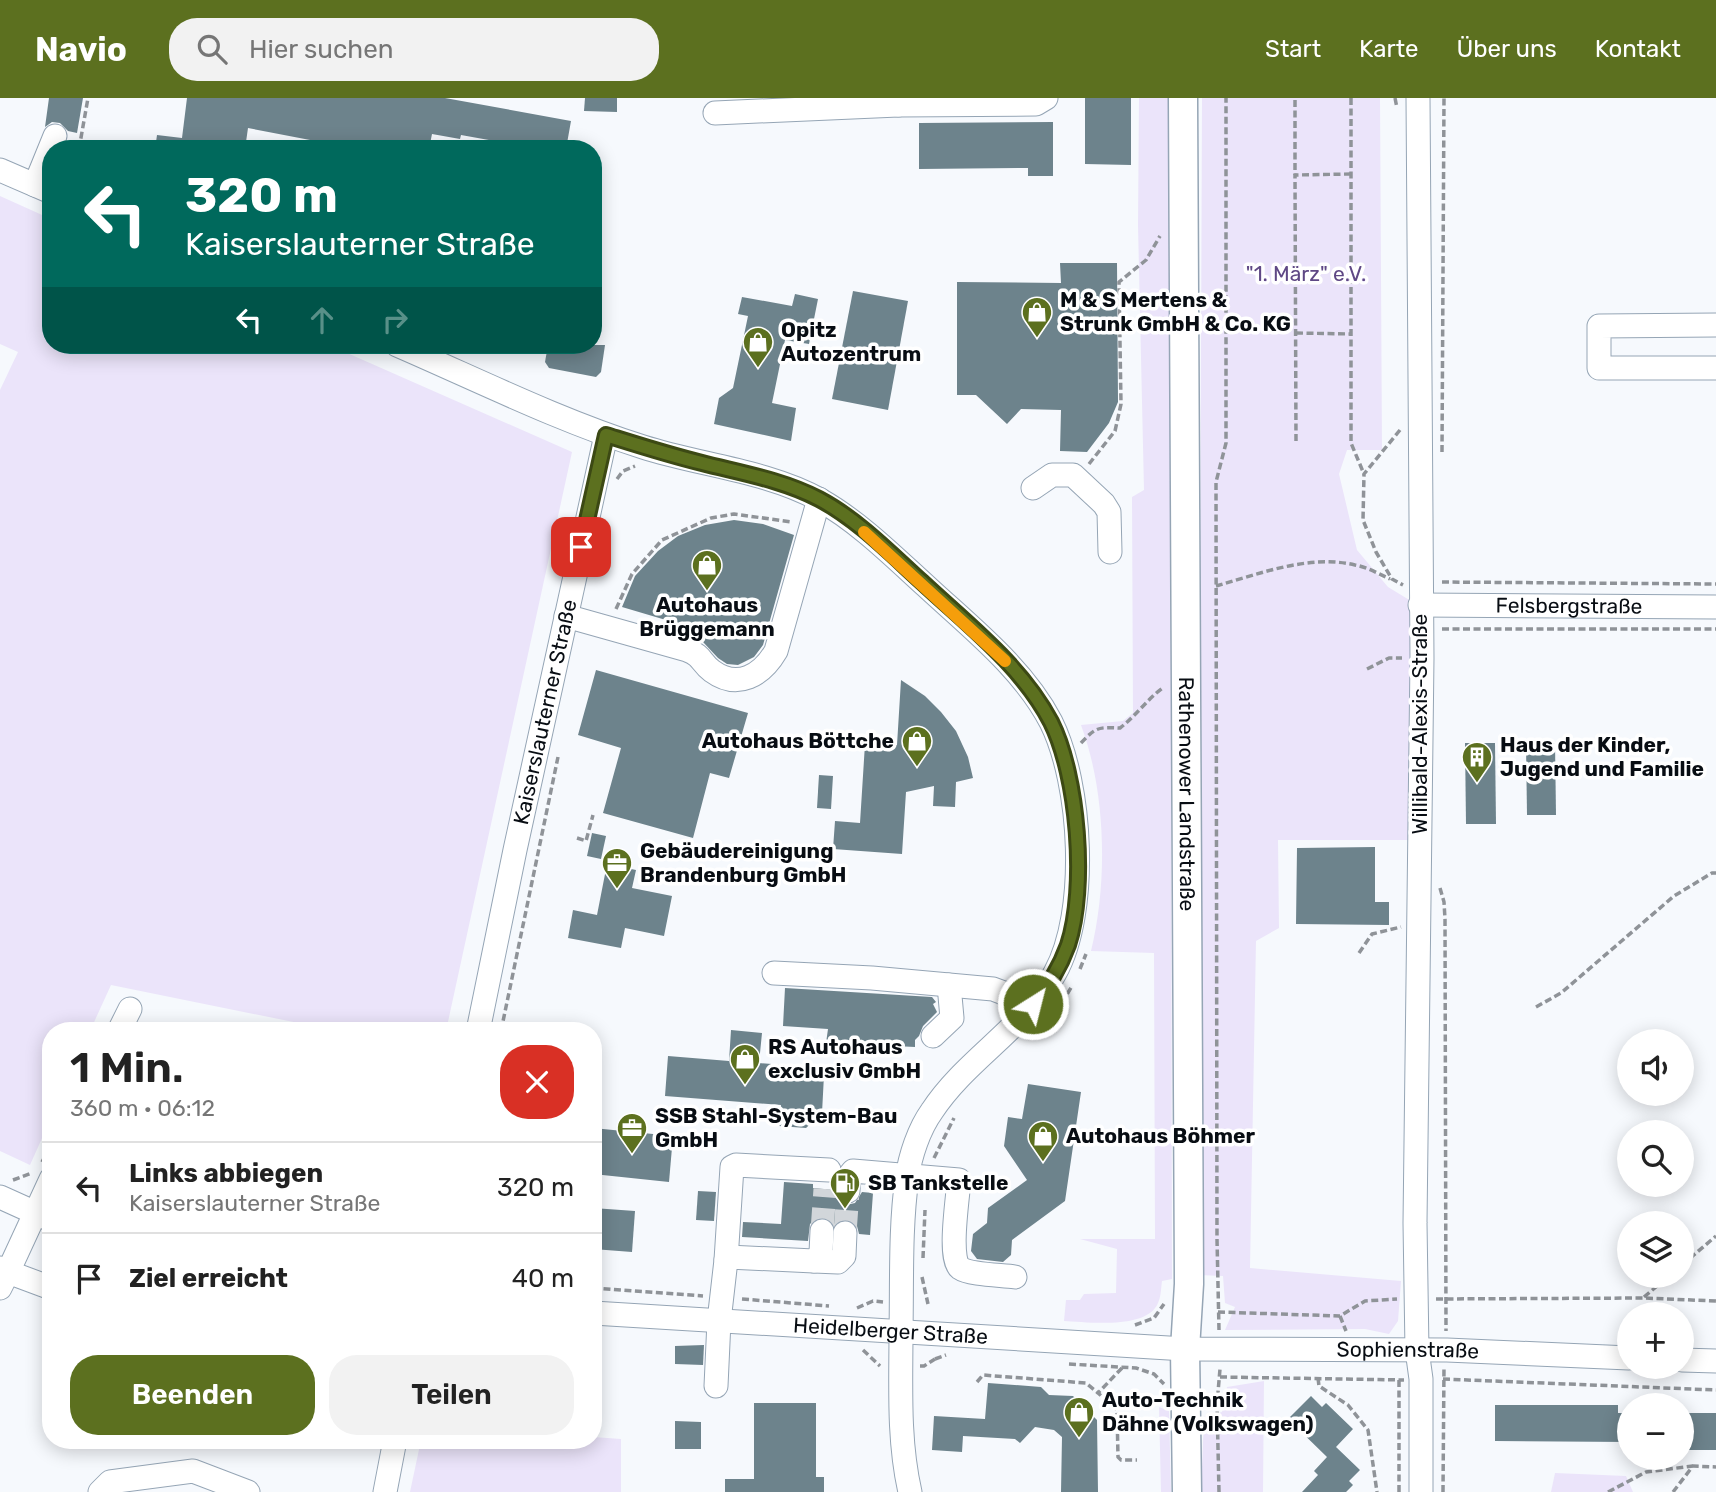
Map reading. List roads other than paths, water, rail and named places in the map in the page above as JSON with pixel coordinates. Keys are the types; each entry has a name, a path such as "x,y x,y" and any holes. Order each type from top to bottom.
{"main road":[{"name":"Rathenower Landstraße","path":"1183,98 1184,676 1177,1289 1185,1349 1187,1492"}],"street":[{"path":"715,113 897,102 1036,104 1046,98"},
{"name":"Willibald-Alexis-Straße","path":"1418,98 1422,658 1416,1299 1417,1350 1421,1379 1421,1492"},
{"path":"54,140 55,135"},
{"path":"0,170 42,188"},
{"path":"1716,325 1599,326 1599,368 1716,368"},
{"path":"404,354 606,435 678,457 771,480 868,522 951,596 1040,703 1062,746 1069,772 1077,861 1074,919 1068,945 1056,972 1018,1022 944,1093 928,1116 914,1150 918,1176 904,1209 890,1299 901,1332 904,1455 910,1492"},
{"name":"Kaiserslauterner Straße","path":"480,1022 606,435"},
{"path":"1033,488 1052,475 1073,475 1104,503 1109,512 1110,552"},
{"path":"566,616 698,654 712,671 725,678 755,676 767,666 776,651 819,499"},
{"name":"Felsbergstraße","path":"1420,600 1716,607"},
{"path":"774,973 993,989 1033,1004"},
{"path":"933,1036 952,1018 949,985"},
{"path":"124,1022 130,1009"},
{"path":"716,1386 732,1167 736,1165 827,1180 918,1176 959,1180 954,1260 966,1271 1015,1277"},
{"path":"3,1190 42,1216"},
{"path":"42,1218 3,1276 42,1286"},
{"path":"726,1260 728,1257 838,1262 844,1256 834,1232"},
{"name":"Heidelberger Straße","path":"602,1314 1185,1349"},
{"name":"Sophienstraße","path":"1185,1349 1447,1350 1617,1357"},
{"path":"1694,1361 1716,1362"},
{"path":"385,1492 393,1449"},
{"path":"100,1492 110,1482 193,1471 248,1492"}],"tunnel":[{"path":"822,1231 825,1189"},
{"path":"845,1233 848,1191"}],"place":[{"name":"M & S Mertens & Strunk GmbH & Co. KG","path":"1037,339"},
{"name":"Opitz Autozentrum","path":"758,369"},
{"name":"Autohaus Brüggemann","path":"707,592"},
{"name":"Autohaus Böttche","path":"917,768"},
{"name":"Haus der Kinder, Jugend und Familie","path":"1477,784"},
{"name":"Gebäudereinigung Brandenburg GmbH","path":"617,890"},
{"name":"RS Autohaus exclusiv GmbH","path":"745,1086"},
{"name":"SSB Stahl-System-Bau GmbH","path":"632,1155"},
{"name":"Autohaus Böhmer","path":"1043,1163"},
{"name":"SB Tankstelle","path":"845,1210"},
{"name":"Auto-Technik Dähne (Volkswagen)","path":"1079,1439"}],"park label":[{"name":"\"1. März\" e.V.","path":"1306,274"}]}
